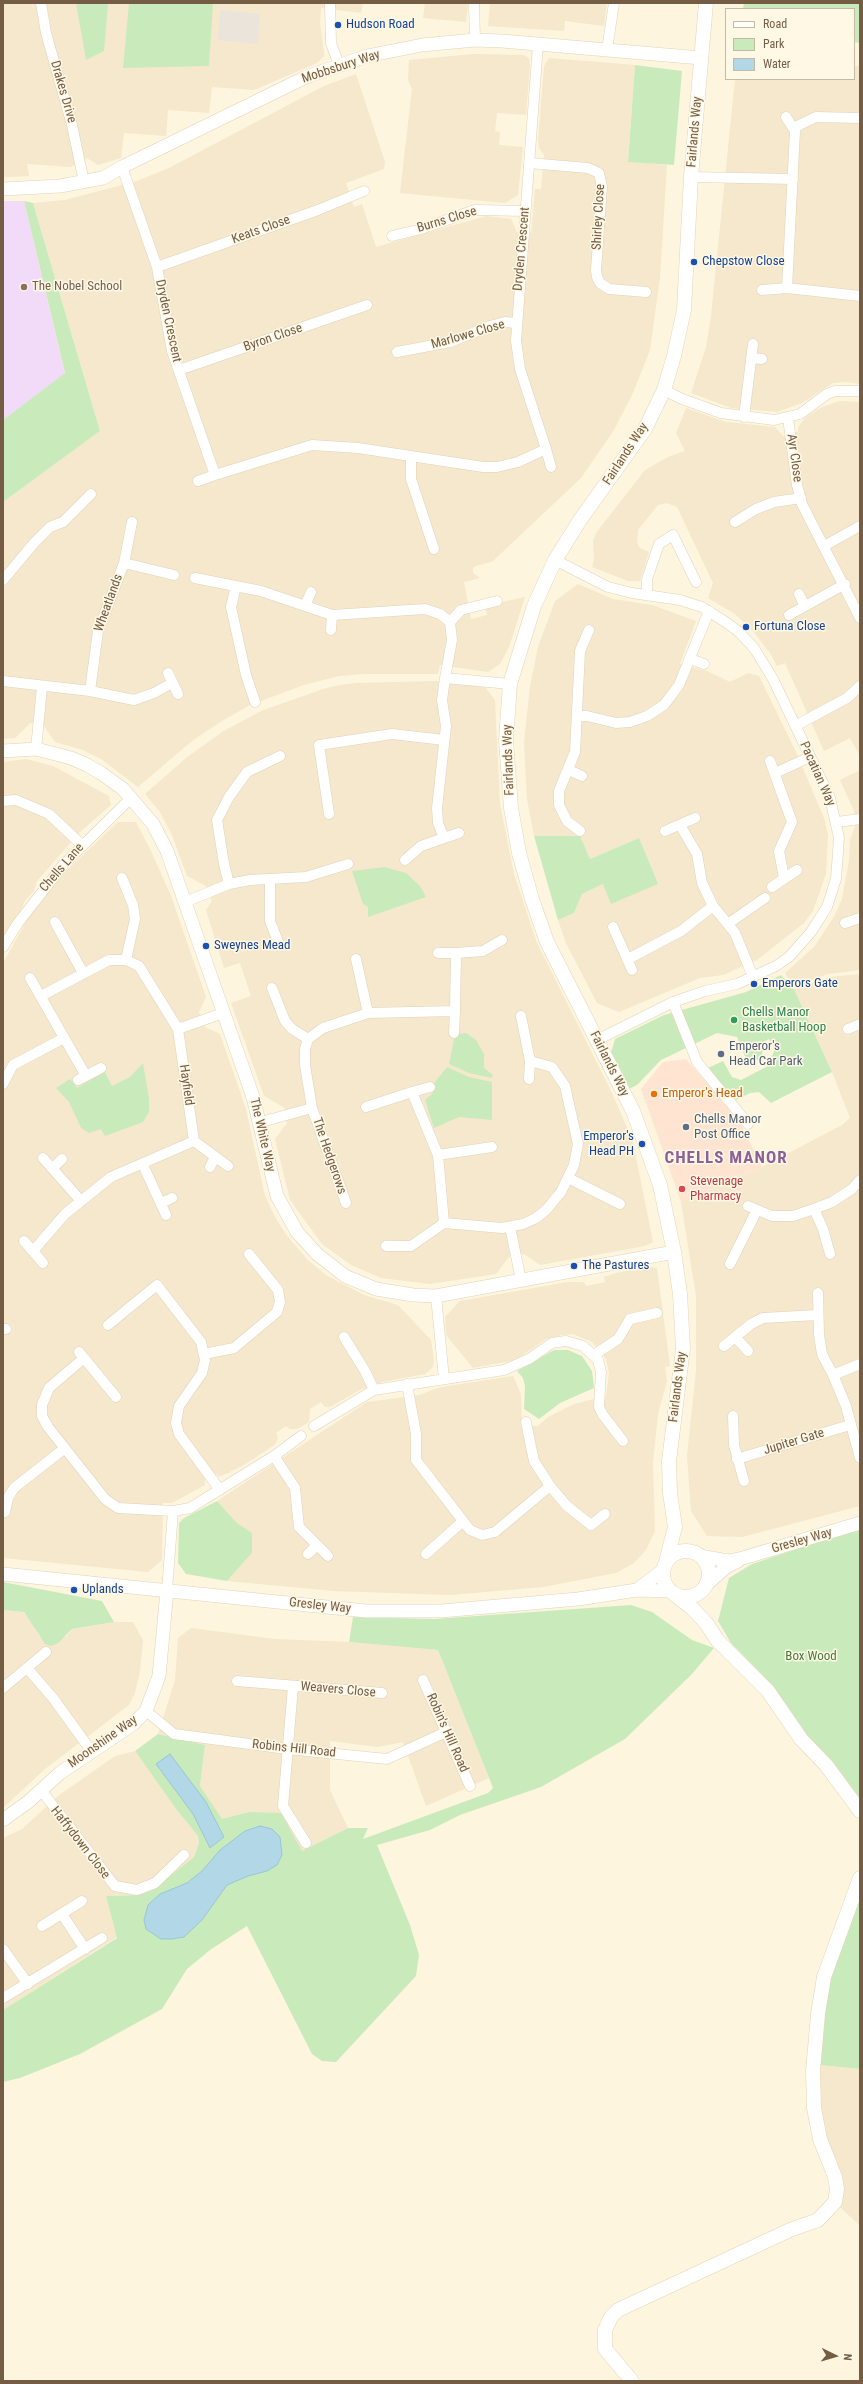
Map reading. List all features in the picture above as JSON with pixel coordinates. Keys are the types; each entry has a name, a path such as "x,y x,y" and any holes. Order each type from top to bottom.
{"main road":[{"name":"Fairlands Way","path":"664,1566 675,1527 670,1493 670,1461 674,1412 682,1365 683,1330 674,1252 658,1179 633,1111 548,942 532,899 519,853 511,808 506,740 510,684 534,606 555,560 580,520 645,429 664,390 684,310 691,177 706,3"},
{"name":"Fairlands Way","path":"675,1527 686,1544 698,1555"},
{"path":"706,1623 703,1611 705,1587 709,1578 708,1567 698,1555 676,1553 664,1566 664,1581 672,1593 706,1623 718,1640 768,1691 786,1719 826,1766 860,1811"},
{"path":"672,1593 683,1597 694,1596 705,1587"},
{"path":"632,2381 605,2349 605,2330 611,2317 618,2310 790,2230 818,2220 835,2202 837,2189 835,2177 820,2139 814,2108 813,2071 818,2014 824,1976 860,1878"}],"street":[{"name":"Drakes Drive","path":"41,3 46,33 72,125 84,182"},
{"path":"330,3 332,43 339,65"},
{"path":"474,3 475,40"},
{"path":"607,50 614,3"},
{"name":"Mobbsbury Way","path":"3,189 60,186 103,178 122,167 306,77 339,65 422,44 475,40 701,58"},
{"name":"Dryden Crescent","path":"538,44 516,323 520,369 550,467"},
{"path":"786,117 795,131"},
{"path":"787,288 795,131 797,126 816,117 860,118"},
{"name":"Shirley Close","path":"529,163 588,168 599,173 602,187 596,270 597,277 600,283 609,289 646,292"},
{"name":"Dryden Crescent","path":"122,167 157,268 172,351 215,475"},
{"path":"691,177 793,179"},
{"name":"Keats Close","path":"157,268 318,210 364,191"},
{"name":"Burns Close","path":"392,236 421,229 475,210 525,211"},
{"path":"762,290 787,288 860,296"},
{"name":"Byron Close","path":"179,370 366,305"},
{"name":"Marlowe Close","path":"396,352 450,342 504,322 516,323"},
{"path":"744,417 753,344"},
{"path":"751,358 762,359"},
{"path":"664,390 709,409 744,417 774,420 788,418 806,410 828,394 841,390 860,391"},
{"name":"Ayr Close","path":"788,418 801,498 824,546 845,584 860,618"},
{"path":"198,481 312,445 358,448 497,467 533,457 546,450"},
{"path":"411,456 411,479 434,549"},
{"path":"3,580 35,542 50,527 63,522 91,494"},
{"name":"Ayr Close","path":"735,522 756,509 774,502 801,498"},
{"name":"Wheatlands","path":"90,691 98,631 124,563 132,522"},
{"path":"824,546 860,526"},
{"path":"647,595 647,579 659,544 672,535 696,582"},
{"name":"Pacatian Way","path":"555,560 608,587 680,600 709,611 727,622 754,648 773,679 830,798 837,822 840,853 836,879 819,922 789,957 776,966 737,984 705,991 673,1002 597,1040"},
{"name":"Wheatlands","path":"124,563 174,575"},
{"path":"195,578 261,591 332,615 425,609 440,614 450,622 452,640 442,694 446,726 436,808 438,823 444,838"},
{"path":"789,615 845,584"},
{"path":"236,586 231,607 254,702"},
{"path":"305,606 311,592"},
{"path":"799,594 805,606"},
{"path":"450,622 461,610 497,601"},
{"path":"578,716 622,723 647,716 670,699 690,659 709,611"},
{"path":"331,630 332,615"},
{"path":"580,831 567,821 559,805 560,791 575,752 578,716 577,682 583,635"},
{"path":"690,659 704,664"},
{"path":"3,681 42,687 90,691 134,700 154,693 170,678 178,694"},
{"path":"445,678 510,684"},
{"path":"795,726 847,698 860,686"},
{"path":"36,749 42,687"},
{"path":"329,814 319,745 392,734 444,740"},
{"name":"The White Way","path":"3,751 36,749 72,758 87,765 113,781 144,812 160,837 185,902 261,1122 269,1168 277,1196 289,1220 308,1245 345,1276 376,1289 412,1295 436,1296 674,1252"},
{"path":"230,884 224,864 218,820 229,796 247,772 280,756"},
{"path":"775,773 810,757"},
{"path":"770,760 792,822 779,851 784,878"},
{"path":"569,770 582,776"},
{"name":"Chells Lane","path":"3,947 18,923 51,880 82,844 131,798"},
{"path":"3,801 16,800 49,814 82,844"},
{"path":"665,831 695,818"},
{"path":"837,822 860,819"},
{"path":"680,825 697,854 702,883 714,906 729,923 735,933 753,977"},
{"path":"405,860 421,846 459,833"},
{"path":"185,902 230,884 250,880 306,877 348,864"},
{"path":"772,887 797,870"},
{"path":"41,996 109,960 126,960 135,919 133,905 122,878"},
{"path":"270,880 265,922 279,944"},
{"path":"729,923 765,898"},
{"path":"628,959 681,932 714,906"},
{"path":"845,923 860,918"},
{"path":"55,922 83,973"},
{"path":"612,927 632,970"},
{"path":"438,953 456,954 483,951 502,940"},
{"path":"454,1033 456,954"},
{"path":"356,959 368,1013"},
{"name":"Hayfield","path":"126,960 139,966 178,1029 194,1141"},
{"path":"30,978 64,1038 82,1078 101,1068"},
{"path":"272,988 285,1021 292,1029 308,1039 323,1028 368,1013 455,1011"},
{"path":"673,1002 698,1062 748,1124"},
{"path":"178,1029 223,1013"},
{"path":"521,1016 530,1061 529,1079"},
{"path":"848,1029 860,1024"},
{"path":"3,1084 13,1065 64,1038"},
{"name":"The Hedgerows","path":"308,1039 305,1049 305,1065 312,1108 346,1203"},
{"path":"386,1246 411,1246 444,1223 478,1227 510,1227 523,1224 542,1214 556,1200 568,1178 578,1144 565,1086 552,1067 530,1061"},
{"path":"366,1107 430,1087"},
{"path":"412,1092 438,1155 444,1223"},
{"name":"The Hedgerows","path":"261,1122 312,1108"},
{"path":"33,1251 65,1214 111,1177 143,1165 194,1141 228,1166"},
{"path":"438,1155 492,1147"},
{"path":"210,1166 215,1157"},
{"path":"44,1158 81,1201"},
{"path":"52,1168 62,1159"},
{"path":"143,1165 166,1215"},
{"path":"568,1178 620,1204"},
{"path":"730,1264 753,1208 772,1216 794,1216 832,1202 852,1189 860,1180"},
{"path":"161,1203 172,1198"},
{"path":"814,1209 823,1229 830,1254"},
{"path":"510,1227 520,1280"},
{"path":"24,1241 43,1263"},
{"path":"204,1354 234,1348 277,1312 280,1302 278,1290 249,1254"},
{"path":"108,1326 157,1285 201,1342 204,1354 202,1374 179,1406 175,1418 179,1434 220,1490"},
{"path":"818,1293 817,1315 822,1354 846,1406 860,1458"},
{"path":"436,1296 444,1379"},
{"path":"594,1355 618,1339 630,1319 657,1313"},
{"path":"724,1346 751,1324 763,1318 817,1315"},
{"path":"344,1337 365,1371 374,1390"},
{"path":"735,1337 748,1351"},
{"path":"314,1426 374,1390 504,1370 529,1359 552,1343 561,1341 578,1343 594,1355 601,1372 599,1402 601,1411 624,1441"},
{"path":"116,1397 81,1355 49,1388 42,1405 44,1422 105,1499 114,1506 130,1510 173,1511 190,1508 274,1456 301,1436"},
{"path":"833,1375 860,1364"},
{"path":"407,1384 416,1434 416,1460 462,1522 470,1530 482,1535 495,1532 550,1486"},
{"path":"733,1416 734,1445 744,1481"},
{"path":"526,1422 534,1461 550,1486 567,1506 591,1525 605,1514"},
{"name":"Jupiter Gate","path":"737,1459 850,1425"},
{"path":"5,1512 8,1498 14,1488 65,1448"},
{"path":"274,1456 295,1488 299,1527 316,1546 328,1556"},
{"path":"167,1591 173,1511"},
{"path":"426,1554 462,1522"},
{"name":"Gresley Way","path":"698,1555 728,1561 743,1558 860,1523"},
{"path":"308,1554 316,1546"},
{"name":"Gresley Way","path":"705,1587 726,1567 743,1558"},
{"name":"Gresley Way","path":"637,1590 664,1566"},
{"name":"Gresley Way","path":"3,1574 366,1611 441,1611 578,1599 637,1590 672,1593"},
{"name":"Moonshine Way","path":"3,1820 60,1773 133,1724 146,1711 159,1676 167,1591"},
{"path":"3,1688 46,1652"},
{"path":"27,1668 53,1698 92,1752"},
{"name":"Robin's Hill Road","path":"423,1680 470,1786"},
{"name":"Weavers Close","path":"237,1681 382,1693"},
{"name":"Weavers Close","path":"287,1749 293,1686"},
{"name":"Robins Hill Road","path":"146,1711 174,1734 287,1749 387,1759 446,1732"},
{"path":"287,1749 283,1806 306,1844"},
{"name":"Haffydown Close","path":"40,1790 115,1886 137,1890 155,1883 184,1855"},
{"path":"42,1926 82,1901"},
{"path":"62,1914 85,1949"},
{"path":"3,1998 102,1938"},
{"path":"3,1949 28,1984"}],"shaded area":[{"path":"3,3 363,3 361,13 321,8 320,24 324,56 317,63 254,90 212,87 209,113 168,110 166,136 124,133 121,158 98,165 87,158 71,167 27,164 29,176 3,177"},
{"path":"425,3 468,3 466,22 423,18"},
{"path":"490,3 607,3 604,26 565,21 564,31 488,26"},
{"path":"220,10 260,14 258,44 218,40"},
{"path":"474,54 524,55 529,58 530,65 526,115 497,113 495,131 500,132 499,145 523,147 518,195 505,203 400,193 412,89 408,80 409,60"},
{"path":"549,58 635,65 628,161 667,165 660,278 650,350 633,393 614,430 581,478 493,561 473,567 473,573 480,578 464,582 471,619 487,615 485,606 525,597 509,647 500,664 488,672 440,665 438,674 363,674 339,676 304,685 250,705 222,721 192,741 138,787 101,759 83,750 55,742 44,726 30,723 15,738 3,739 3,502 100,431 33,203 65,200 137,181 169,168 324,86 356,74 385,162 384,169 346,183 354,207 362,204 376,247 486,216 511,219 517,232 531,233 535,189 541,189 544,155 539,148 538,140 544,66"},
{"path":"855,66 860,66 860,384 846,382 833,383 802,403 777,412 731,408 691,393 706,347 711,316 735,80 855,80"},
{"name":"The Nobel School","path":"3,201 24,201 65,374 3,420"},
{"path":"839,401 860,402 860,756 850,738 824,751 785,663 777,666 770,653 753,631 735,614 708,598 713,583 677,507 667,503 658,505 638,530 637,543 640,548 649,552 640,581 628,581 592,567 594,559 593,541 596,533 645,470 668,457 685,451 676,433 686,408 726,422 775,427 783,436 798,432 798,427 805,418 820,408"},
{"path":"578,584 613,599 652,605 696,621 680,664 707,671 730,682 748,673 759,676 797,754 824,818 828,835 826,874 813,911 804,923 757,960 723,975 700,978 619,1012 597,1003 566,943 558,920 574,913 582,894 603,884 639,838 590,859 579,836 534,836 527,799 524,743 530,686 538,647 555,601"},
{"path":"436,681 485,687 495,700 500,804 514,874 537,943 612,1093 633,1142 653,1242 645,1246 540,1265 524,1254 509,1257 496,1274 430,1284 381,1278 351,1265 322,1244 290,1200 275,1139 287,1123 285,1108 264,1096 231,1003 251,996 240,963 224,968 206,910 212,901 206,886 187,876 172,835 160,812 145,794 186,758 222,732 261,711 323,689 339,685 356,683"},
{"path":"26,759 53,766 109,796 111,805 80,832 37,881 34,891 25,901 11,931 3,941 3,762"},
{"path":"860,770 860,970 828,974 792,986 785,973 814,947 834,917 842,899 849,861 850,839 855,827 854,811 840,780"},
{"path":"118,822 136,822 171,896 206,997 199,1012 205,1027 220,1034 246,1109 265,1196 275,1217 287,1236 308,1260 326,1275 364,1295 398,1305 431,1340 434,1361 432,1368 425,1374 383,1382 362,1389 330,1407 325,1407 321,1402 310,1409 309,1422 297,1429 290,1429 286,1426 276,1433 278,1437 276,1444 242,1466 219,1477 217,1474 205,1480 205,1485 172,1503 163,1503 162,1560 148,1572 3,1558 3,963 28,918 67,870"},
{"path":"860,974 860,1506 742,1537 707,1536 691,1511 687,1456 696,1370 696,1296 681,1202 762,1167 842,1125 850,1118 832,1072 794,989 830,977"},
{"path":"686,1059 739,1120 762,1167 681,1202 641,1089 663,1062"},
{"path":"649,1267 657,1268 670,1366 665,1367 667,1381 658,1414 653,1462 655,1531 646,1550 634,1563 616,1573 543,1587 450,1595 334,1591 227,1581 252,1553 245,1529 237,1523 217,1501 367,1402 419,1395 441,1387 513,1376 521,1394 522,1427 538,1426 548,1417 574,1404 606,1396 609,1373 606,1359 592,1342 573,1334 546,1339 516,1360 473,1368 446,1335 445,1317 460,1301 568,1282 584,1282 586,1286 605,1282 604,1277 616,1273"},
{"path":"3,1610 23,1612 32,1623 40,1638 66,1637 72,1629 114,1622 133,1622 143,1640 140,1671 135,1693 129,1705 45,1769 3,1808"},
{"path":"191,1628 275,1639 349,1642 438,1650 489,1778 426,1806 403,1742 378,1747 330,1741 330,1790 348,1828 302,1851 249,1812 222,1820 200,1786 205,1745 158,1734 175,1680 178,1638"},
{"path":"135,1751 176,1809 198,1836 199,1843 194,1857 156,1887 137,1895 106,1896 117,1937 3,2010 3,1838 22,1829 58,1796 115,1756"},
{"path":"819,2065 860,2069 860,2226 841,2208 838,2176 822,2137"}],"green space":[{"path":"76,3 108,3 104,51 86,60"},
{"path":"129,3 213,3 209,66 123,68"},
{"path":"744,3 860,3 860,43 855,42 855,8 743,8"},
{"path":"635,65 682,71 674,165 628,162"},
{"path":"24,201 33,203 100,431 3,502 3,420 65,373"},
{"path":"534,836 580,836 590,859 639,838 658,884 611,904 603,884 582,894 574,913 558,920"},
{"path":"384,867 406,873 420,886 426,897 368,917 368,907 363,904 352,871"},
{"path":"781,975 794,989 832,1072 771,1103 759,1092 750,1093 736,1100 706,1069 723,1061 732,1077 741,1080 768,1066 775,1049 769,1039 760,1044 763,1049 761,1058 748,1064 737,1037 717,1033 661,1060 637,1085 629,1089 611,1053 615,1039 664,1015 746,992"},
{"path":"466,1033 476,1040 484,1054 484,1068 493,1075 492,1078 469,1073 449,1064 455,1034"},
{"path":"143,1063 149,1099 149,1112 143,1122 105,1136 101,1129 89,1133 81,1128 69,1102 56,1088 70,1079 77,1088 105,1072 112,1086 130,1077"},
{"path":"447,1067 469,1077 492,1082 492,1120 459,1117 434,1128 425,1100 433,1093 431,1087"},
{"path":"554,1350 568,1350 582,1356 592,1371 594,1388 560,1403 539,1419 524,1409 525,1386 523,1378 517,1371"},
{"path":"217,1501 237,1523 252,1533 252,1553 227,1581 186,1574 178,1563 179,1523 184,1518"},
{"name":"Box Wood","path":"860,1528 860,1805 804,1739 771,1684 731,1643 718,1621 729,1578 752,1564"},
{"path":"3,1582 102,1601 114,1622 72,1629 58,1643 51,1646 45,1644 24,1612 3,1610"},
{"path":"631,1605 652,1612 692,1640 714,1648 692,1674 625,1739 541,1787 460,1815 430,1830 377,1845 410,1925 419,1955 416,1976 336,2062 322,2061 312,2054 247,1926 210,1950 187,1969 162,2009 80,2054 20,2078 3,2082 3,2010 117,1938 106,1896 137,1895 156,1887 194,1857 199,1843 198,1836 176,1809 135,1751 158,1734 205,1745 200,1786 222,1819 249,1812 281,1813 302,1851 348,1828 368,1828 363,1839 488,1793 493,1788 438,1650 349,1642 353,1617 434,1619"},
{"path":"860,1894 860,2069 819,2065 828,1986"}],"water":[{"path":"170,1754 206,1802 224,1837 210,1848 193,1814 156,1764"},
{"path":"260,1826 272,1829 280,1837 282,1855 277,1865 267,1871 248,1876 227,1885 202,1920 184,1937 161,1939 146,1929 144,1920 148,1905 160,1894 187,1883 202,1871 220,1850 245,1831"}],"place":[{"name":"Hudson Road","path":"338,25"},
{"name":"Chepstow Close","path":"694,262"},
{"name":"The Nobel School","path":"24,287"},
{"name":"Fortuna Close","path":"746,627"},
{"name":"Sweynes Mead","path":"206,946"},
{"name":"Emperors Gate","path":"754,984"},
{"name":"Chells Manor Basketball Hoop","path":"734,1020"},
{"name":"Emperor's Head Car Park","path":"721,1054"},
{"name":"Emperor's Head","path":"654,1094"},
{"name":"Chells Manor Post Office","path":"686,1127"},
{"name":"Emperor's Head PH","path":"642,1144"},
{"name":"Stevenage Pharmacy","path":"682,1189"},
{"name":"The Pastures","path":"574,1266"},
{"name":"Uplands","path":"74,1590"}],"district":[{"name":"CHELLS MANOR","path":"726,1159"}]}
